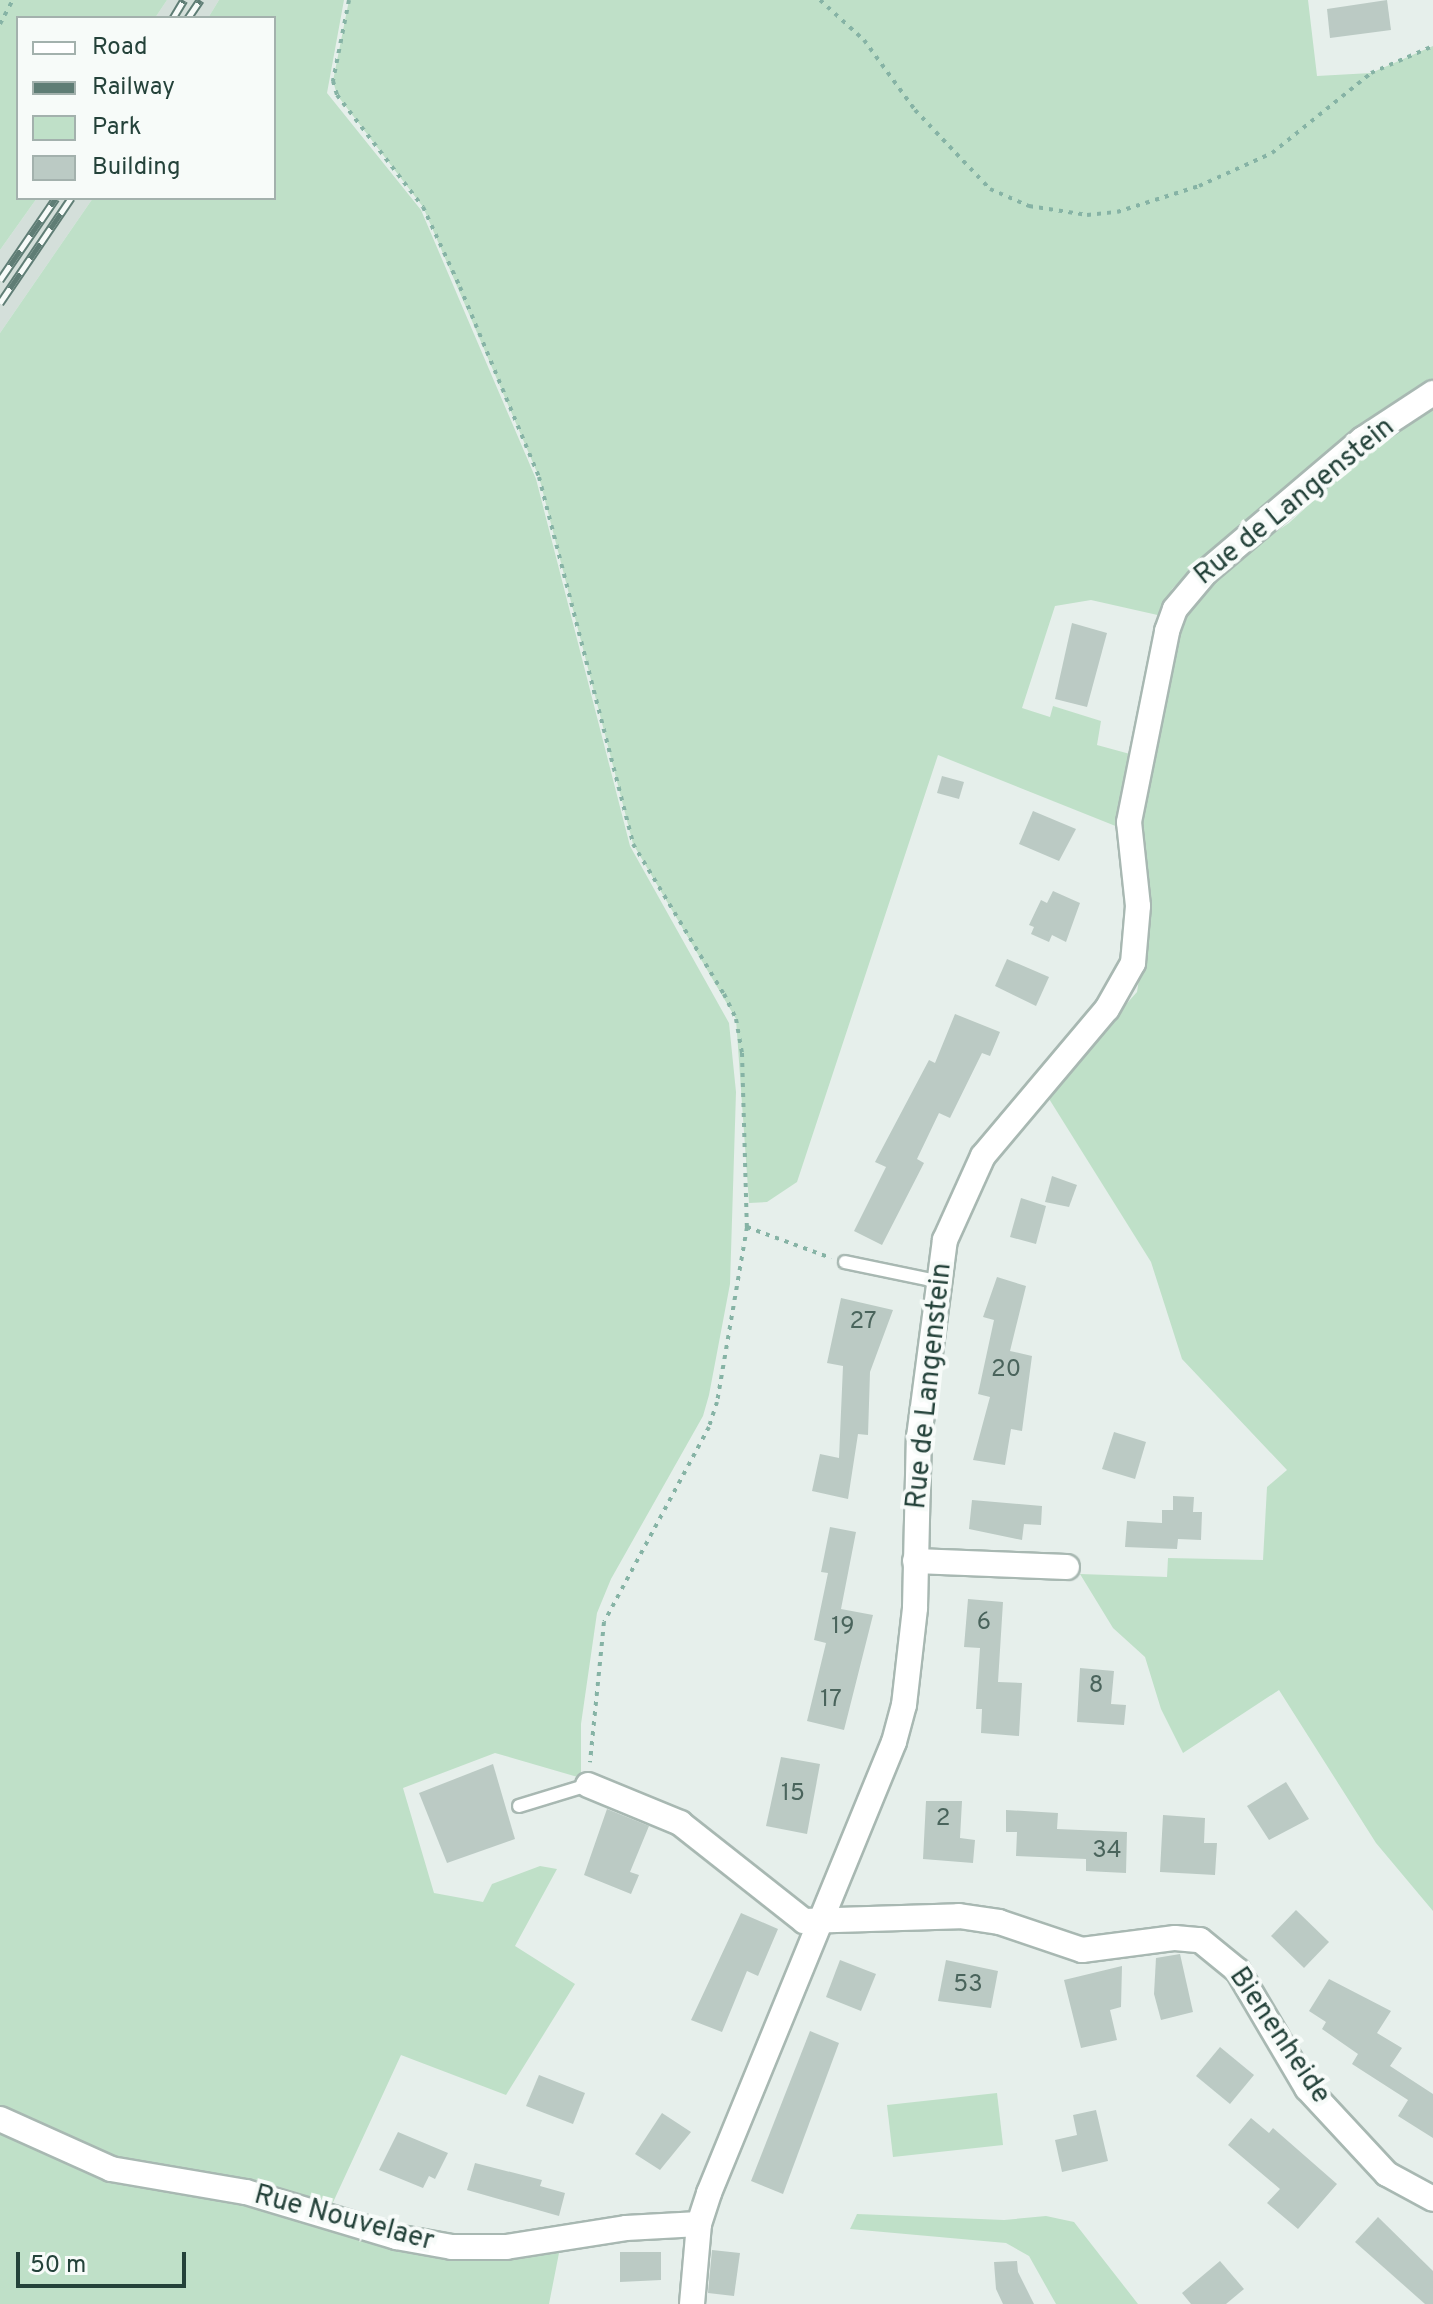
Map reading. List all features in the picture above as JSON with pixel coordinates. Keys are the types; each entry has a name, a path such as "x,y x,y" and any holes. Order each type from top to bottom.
{"street":[{"name":"Rue de Langenstein","path":"817,1924 894,1742 904,1705 913,1646 919,1437 937,1281 945,1240 976,1167 1036,1087 1107,1009 1133,963 1138,906 1129,822 1160,653 1175,609 1206,572 1335,463 1433,393"},
{"path":"915,1561 1067,1567"},
{"path":"588,1785 680,1823 788,1910 817,1924 699,2224 692,2304"},
{"name":"Bienenheide","path":"817,1924 959,1916 999,1922 1082,1950 1175,1938 1200,1940 1238,1971 1307,2088 1387,2174 1433,2199"},
{"name":"Rue Nouvelaer","path":"0,2119 111,2169 246,2192 396,2237 452,2247 546,2243 626,2228 699,2224"}],"lane":[{"path":"845,1262 937,1281"},
{"path":"519,1806 588,1785"}],"path":[{"path":"0,24 13,0"},
{"path":"349,0 333,81 337,95 423,207 460,287 539,477 633,844 736,1019 742,1053 747,1227 709,1427 604,1622 588,1785"},
{"path":"820,0 864,40 965,168 990,189 1029,206 1087,215 1117,212 1199,186 1272,153 1371,73 1433,46"},
{"path":"747,1227 845,1262"}],"shaded area":[{"path":"167,0 219,0 209,16 156,16"},
{"path":"36,200 92,200 0,333 0,250"}],"green space":[{"path":"0,0 167,0 156,16 16,16 16,200 36,200 0,250"},
{"path":"219,0 344,0 327,93 421,210 536,479 630,846 729,1023 736,1092 730,1284 709,1395 703,1416 611,1579 597,1613 581,1724 581,1778 495,1753 403,1788 434,1893 483,1902 492,1884 540,1866 557,1869 515,1946 575,1984 506,2095 401,2055 329,2211 135,2169 0,2113 0,333 92,200 276,200 276,16 209,16"},
{"path":"349,0 1308,0 1317,76 1371,73 1433,46 1433,387 1185,576 1172,589 1162,616 1091,600 1055,606 1022,708 1050,717 1053,706 1101,721 1097,745 1130,754 1118,827 938,755 797,1182 767,1202 749,1203 736,1019 633,844 539,477 423,207 337,95 333,81"},
{"path":"1433,409 1433,1911 1376,1843 1279,1690 1183,1753 1161,1709 1145,1657 1113,1628 1080,1574 1167,1577 1168,1558 1263,1560 1267,1487 1287,1470 1182,1359 1151,1262 1046,1094 1137,992 1144,948 1137,811 1176,620 1217,571 1289,523 1362,456"},
{"path":"997,2093 1003,2145 893,2157 887,2105"},
{"path":"0,2127 103,2172 529,2254 559,2253 549,2304 0,2304"},
{"path":"857,2214 1004,2220 1046,2216 1074,2222 1138,2304 1056,2304 1029,2256 1006,2243 850,2229"}],"building":[{"path":"1387,0 1391,30 1330,38 1327,9"},
{"path":"1072,623 1107,633 1087,707 1055,699"},
{"path":"942,776 964,782 959,799 937,793"},
{"path":"1033,811 1076,829 1059,861 1019,844"},
{"path":"1053,891 1080,903 1066,942 1052,935 1049,942 1031,934 1034,927 1029,925 1041,900 1047,903"},
{"path":"1007,959 1049,977 1036,1006 995,986"},
{"path":"955,1014 1000,1032 990,1056 982,1053 950,1118 939,1113 917,1159 924,1163 882,1245 854,1231 886,1167 875,1162 929,1060 935,1063"},
{"path":"1052,1176 1077,1185 1069,1207 1045,1202"},
{"path":"1021,1198 1046,1206 1036,1244 1010,1237"},
{"path":"997,1277 1026,1286 1010,1351 1032,1356 1022,1431 1011,1429 1005,1465 973,1460 990,1397 978,1394 994,1320 983,1317"},
{"path":"841,1298 893,1310 870,1372 868,1435 858,1434 848,1499 812,1491 820,1454 839,1458 843,1366 827,1363"},
{"path":"1114,1432 1146,1442 1135,1479 1102,1469"},
{"path":"1173,1496 1194,1497 1193,1512 1202,1512 1201,1540 1178,1539 1177,1549 1125,1547 1127,1521 1162,1523 1162,1510 1173,1510"},
{"path":"972,1500 1042,1506 1041,1525 1024,1524 1022,1540 969,1529"},
{"path":"830,1527 856,1532 841,1609 873,1615 844,1730 807,1721 826,1643 814,1640 828,1573 821,1572"},
{"path":"968,1599 1003,1602 998,1682 1022,1683 1019,1736 981,1733 982,1709 976,1709 980,1648 964,1647"},
{"path":"1080,1668 1114,1671 1111,1704 1126,1705 1124,1725 1077,1722"},
{"path":"781,1757 820,1764 807,1834 766,1826"},
{"path":"493,1764 515,1839 447,1863 419,1793"},
{"path":"1286,1782 1309,1819 1269,1840 1247,1806"},
{"path":"926,1801 962,1801 960,1838 975,1840 973,1863 923,1859"},
{"path":"607,1809 649,1826 630,1872 639,1875 631,1894 584,1875"},
{"path":"1006,1810 1058,1813 1057,1829 1127,1832 1126,1873 1086,1871 1086,1859 1016,1856 1017,1832 1006,1832"},
{"path":"1163,1815 1205,1818 1204,1843 1217,1843 1215,1875 1160,1872"},
{"path":"1296,1910 1329,1942 1304,1968 1271,1936"},
{"path":"741,1913 778,1929 758,1976 747,1971 722,2032 691,2020"},
{"path":"1180,1954 1193,2012 1161,2020 1154,1994 1156,1958"},
{"path":"840,1960 876,1974 861,2011 826,1997"},
{"path":"946,1960 998,1971 991,2008 938,2001"},
{"path":"1122,1966 1121,2007 1110,2010 1117,2040 1081,2048 1064,1980"},
{"path":"1329,1979 1391,2011 1377,2033 1402,2048 1390,2066 1433,2094 1433,2138 1398,2116 1408,2100 1352,2064 1358,2054 1322,2029 1326,2022 1309,2011"},
{"path":"810,2031 839,2043 783,2194 751,2181"},
{"path":"1220,2047 1254,2075 1230,2104 1196,2076"},
{"path":"539,2075 585,2093 573,2124 526,2106"},
{"path":"1096,2110 1108,2161 1062,2172 1055,2140 1077,2135 1073,2115"},
{"path":"662,2113 691,2132 660,2170 635,2154"},
{"path":"1251,2118 1269,2133 1273,2128 1337,2184 1298,2229 1267,2203 1280,2189 1228,2145"},
{"path":"398,2132 448,2153 435,2179 429,2176 423,2188 379,2170"},
{"path":"475,2163 542,2180 540,2186 565,2193 559,2216 467,2190"},
{"path":"1378,2217 1433,2271 1433,2304 1425,2304 1355,2242"},
{"path":"712,2250 740,2253 734,2296 708,2293"},
{"path":"620,2252 661,2252 661,2280 620,2282"},
{"path":"1017,2261 1018,2272 1034,2304 1003,2304 996,2289 994,2262"},
{"path":"1220,2261 1244,2289 1226,2304 1191,2304 1182,2293"}],"railway":[{"path":"174,16 184,0"},
{"path":"189,16 200,0"},
{"path":"0,280 55,200"},
{"path":"0,303 70,200"}]}
